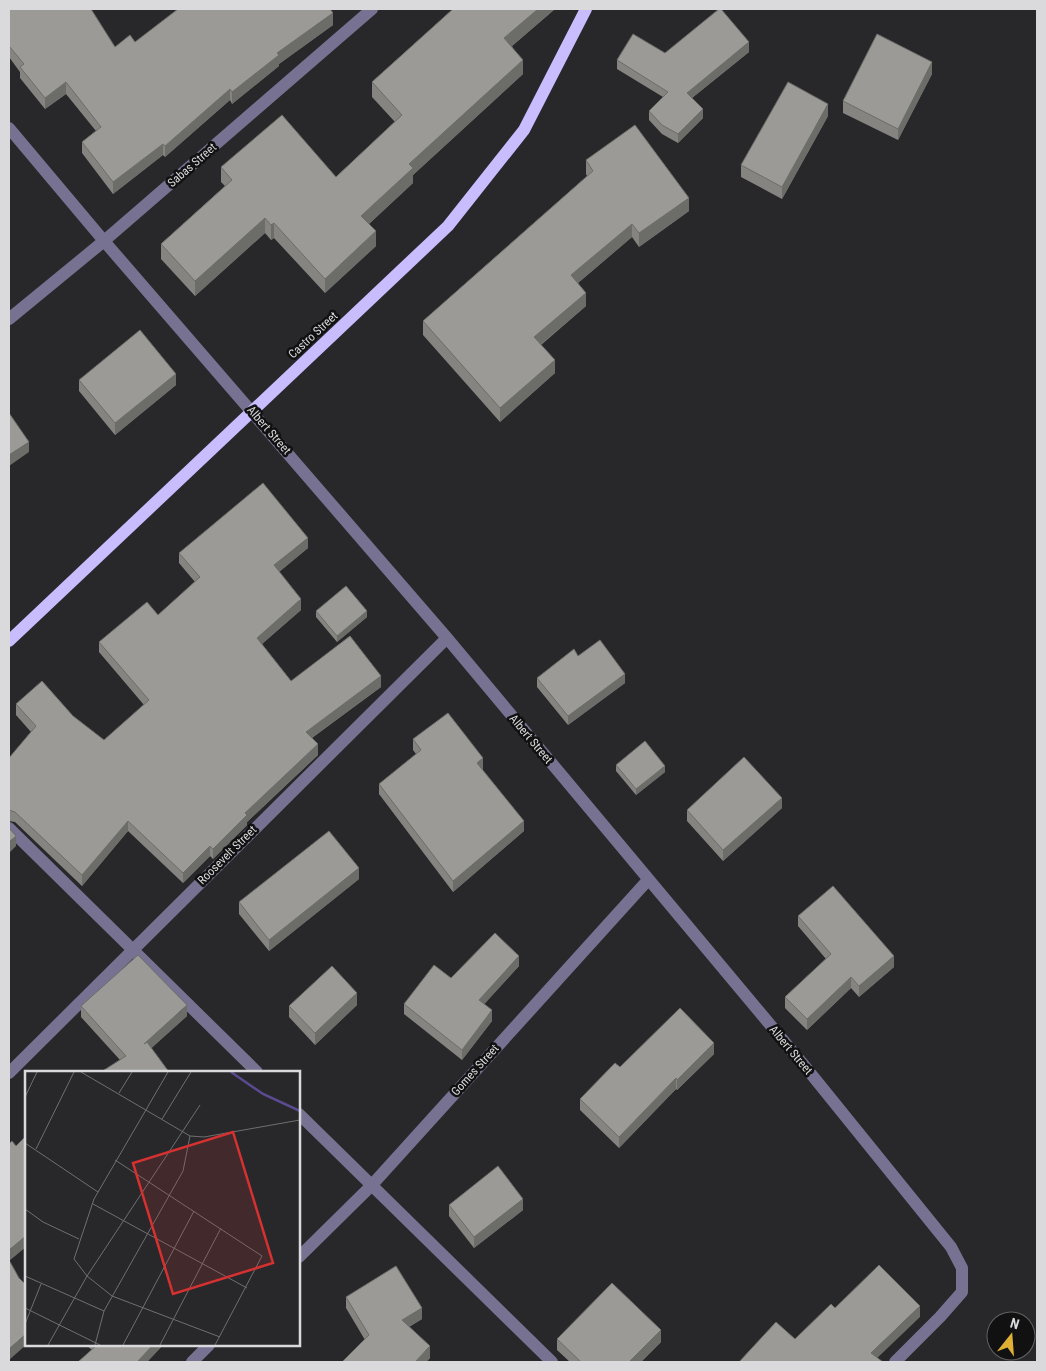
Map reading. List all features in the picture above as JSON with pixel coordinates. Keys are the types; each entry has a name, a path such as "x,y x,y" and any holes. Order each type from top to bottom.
{"main road":[{"name":"Castro Street","path":"9,641 448,226 524,130 586,9"}],"street":[{"name":"Sabas Street","path":"9,319 104,241 372,9"},
{"name":"Albert Street","path":"9,128 446,638 804,1064 952,1247 962,1268 962,1292 895,1362"},
{"name":"Roosevelt Street","path":"9,1073 132,948 446,638"},
{"path":"9,828 256,1071"},
{"name":"Gomes Street","path":"300,1256 371,1186 648,880"},
{"path":"300,1115 552,1362"},
{"path":"192,1362 209,1346"}],"building":[{"path":"9,9 91,9 115,47 130,35 135,42 178,9 330,9 333,13 277,53 279,55 232,92 230,89 165,146 163,144 113,182 82,142 101,127 66,82 45,98 20,67 24,64 9,46"},
{"path":"453,9 538,9 504,38 523,60 409,164 413,168 361,216 376,231 325,279 274,223 271,225 265,218 195,281 161,244 232,180 221,167 282,115 336,177 402,115 372,82"},
{"path":"719,9 749,42 687,93 703,109 678,134 662,125 649,111 668,92 617,60 633,34 665,53"},
{"path":"877,34 932,62 898,129 843,101"},
{"path":"788,82 828,104 782,187 741,165"},
{"path":"635,125 689,198 639,233 632,224 571,275 586,293 534,337 555,360 500,408 423,321 593,171 586,160"},
{"path":"140,330 176,374 115,423 79,380"},
{"path":"9,413 29,442 9,455"},
{"path":"263,483 308,538 274,565 301,599 257,638 291,681 350,636 381,676 306,732 318,744 245,813 247,815 213,849 210,846 183,873 128,821 82,875 15,812 9,810 9,758 36,726 16,704 42,681 73,716 104,740 149,700 99,642 147,602 158,615 200,577 179,553"},
{"path":"346,586 367,611 337,636 316,611"},
{"path":"600,640 625,674 568,716 537,678 574,649 578,656"},
{"path":"448,713 483,758 477,763 524,821 453,881 379,784 421,750 413,739"},
{"path":"645,741 665,766 636,789 616,765"},
{"path":"744,757 782,798 723,850 687,810"},
{"path":"9,828 16,836 9,842"},
{"path":"329,831 359,868 269,940 239,902"},
{"path":"833,886 894,956 859,986 851,977 807,1019 785,997 831,954 798,916"},
{"path":"495,933 519,956 479,1000 492,1010 462,1050 404,1004 434,965 451,978"},
{"path":"138,955 187,1005 144,1044 147,1042 168,1071 103,1071 126,1056 81,1006"},
{"path":"332,966 357,993 315,1033 289,1006"},
{"path":"680,1008 714,1043 677,1080 676,1078 619,1137 580,1099 615,1063 620,1067"},
{"path":"25,1137 25,1237 9,1250 9,1144 12,1141 16,1146"},
{"path":"498,1166 523,1199 474,1237 449,1205"},
{"path":"9,1260 19,1278 25,1284 25,1335 9,1349"},
{"path":"879,1265 920,1306 871,1353 883,1362 739,1362 776,1322 795,1339 831,1304 835,1308"},
{"path":"396,1266 422,1308 402,1320 430,1346 415,1362 342,1362 369,1335 346,1297"},
{"path":"612,1283 661,1330 629,1362 581,1362 557,1339"},
{"path":"96,1346 152,1346 137,1362 78,1362"}]}
